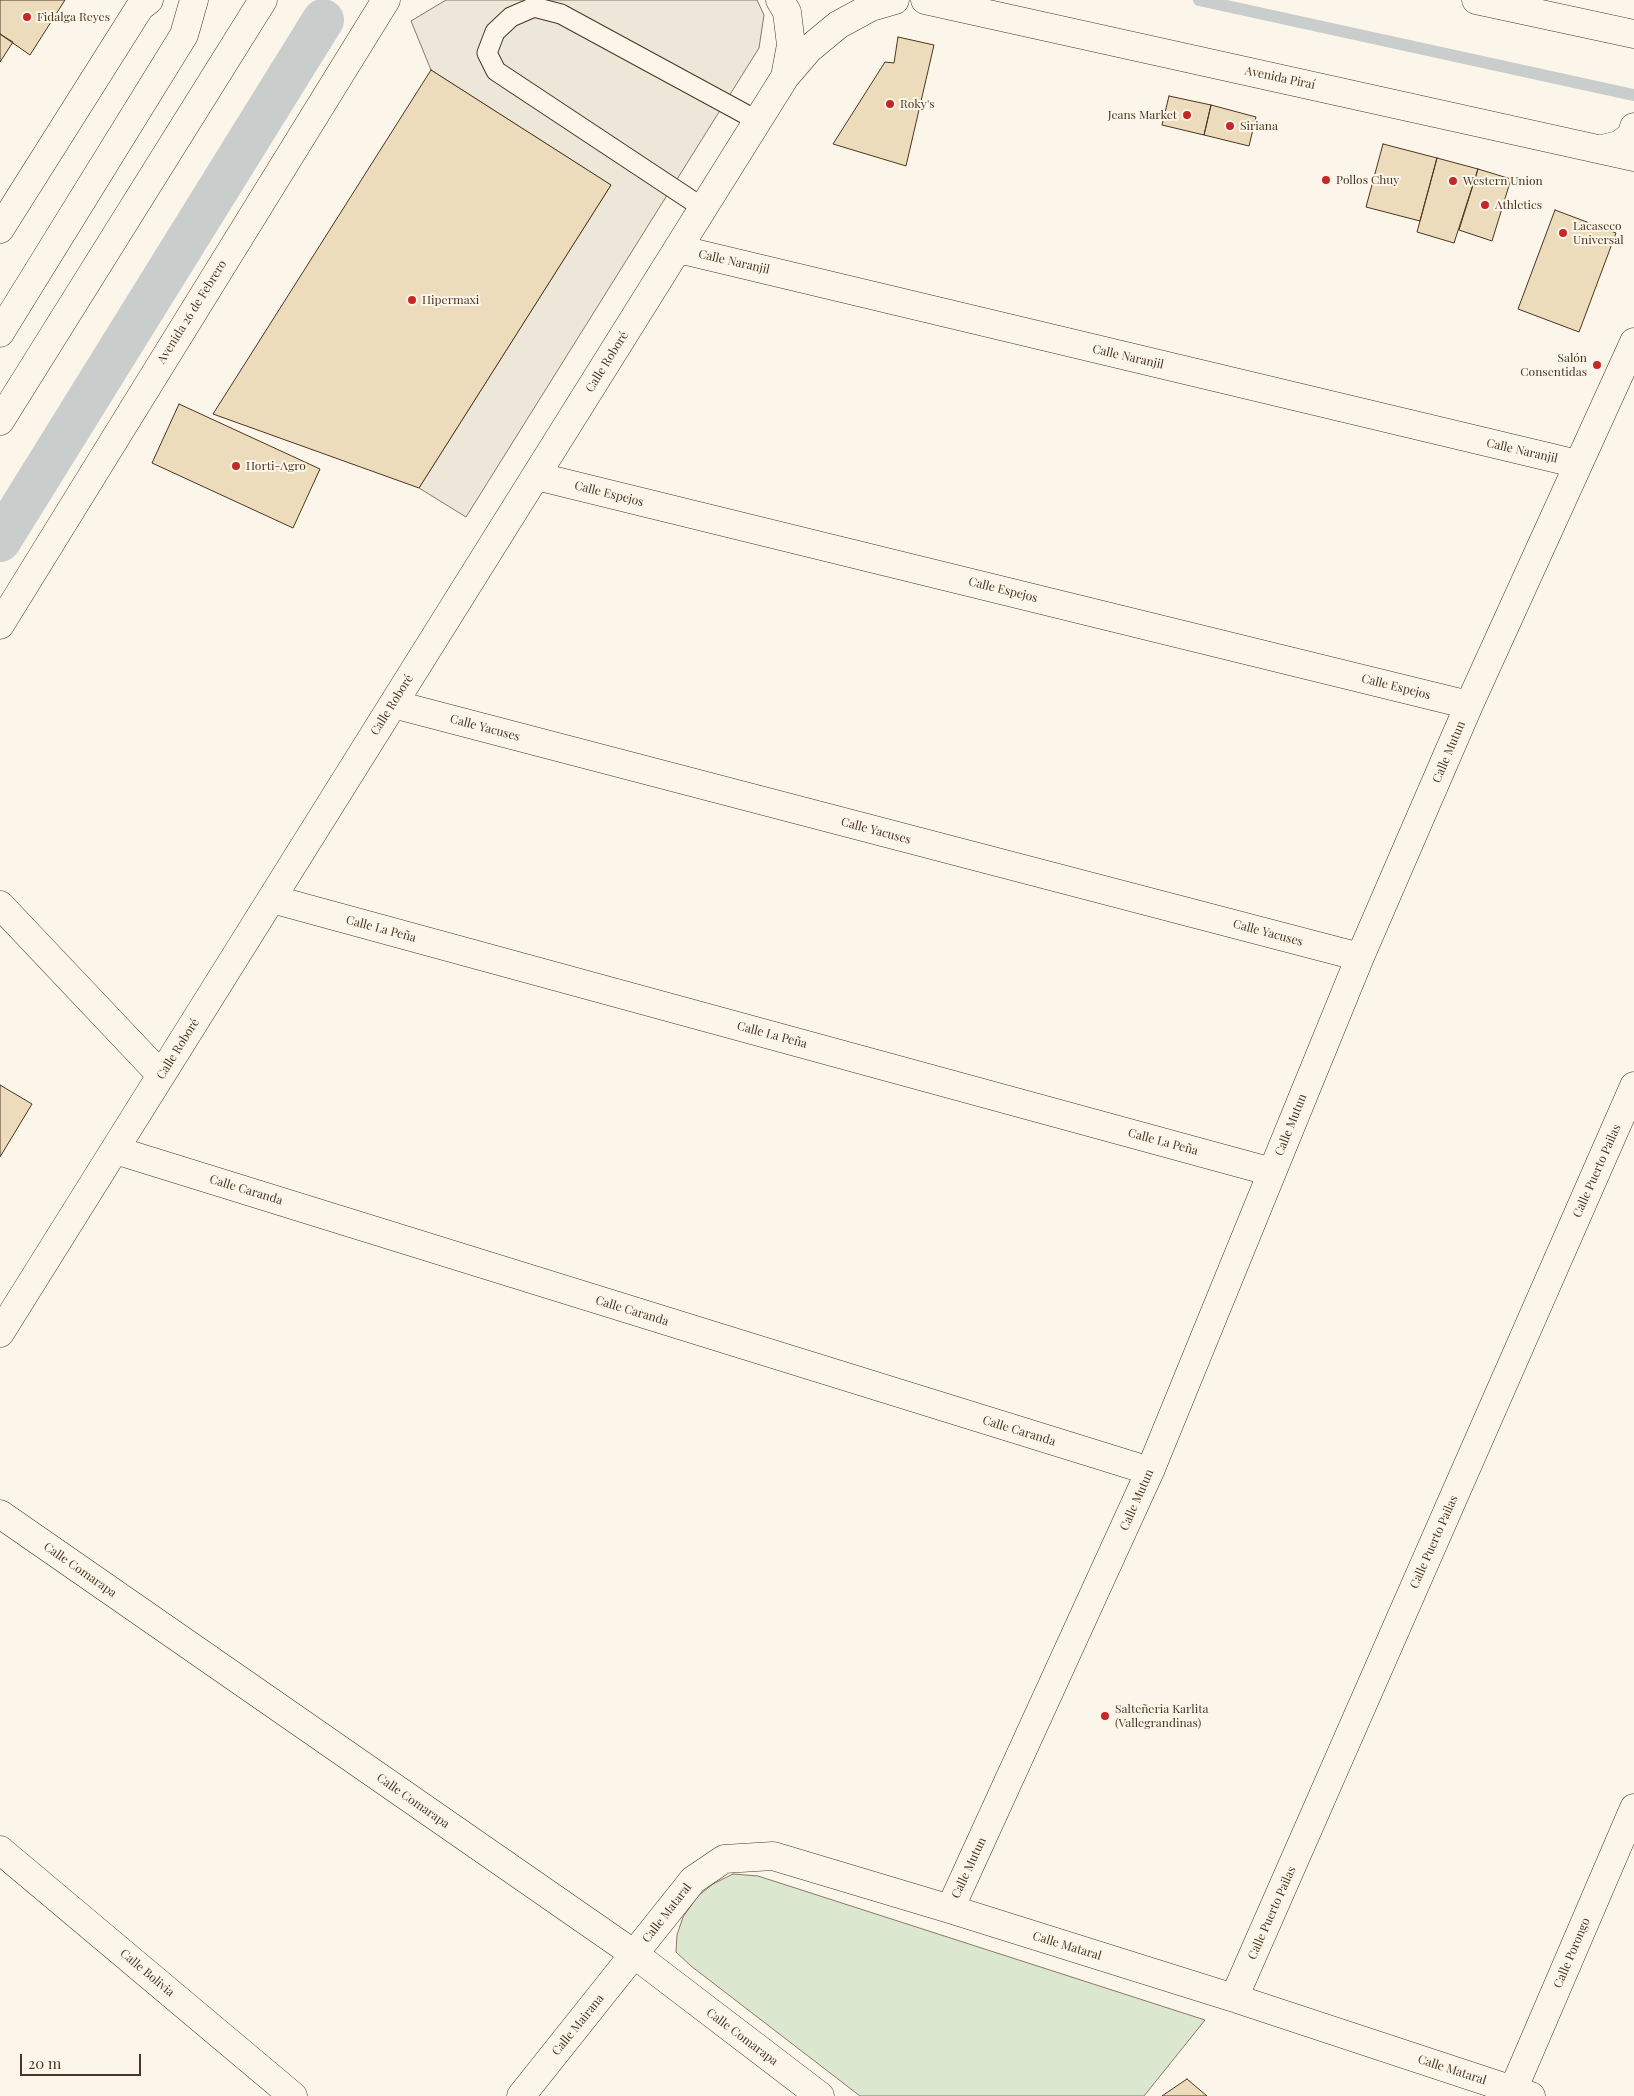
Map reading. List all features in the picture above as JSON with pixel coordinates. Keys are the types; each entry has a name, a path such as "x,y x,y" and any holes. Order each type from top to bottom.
{"street":[{"path":"0,229 140,7 149,0"},
{"path":"0,333 184,35 194,0"},
{"path":"0,421 263,0"},
{"path":"382,7 401,0"},
{"name":"Calle Roboré","path":"780,0 786,12 791,45 785,77"},
{"name":"Calle Roboré","path":"0,1333 785,77 810,49 838,26 871,8 895,0"},
{"name":"Avenida Piraí","path":"925,0 1634,157"},
{"path":"1476,0 1634,34"},
{"name":"Avenida 26 de Febrero","path":"0,625 382,7"},
{"path":"1599,27 1634,20"},
{"path":"1602,150 1619,145 1631,136 1634,127"},
{"name":"Calle Naranjil","path":"678,249 1578,464"},
{"name":"Calle Mutun","path":"950,1909 1150,1472 1360,957 1469,704 1634,342"},
{"name":"Calle Espejos","path":"536,476 1469,704"},
{"name":"Calle Yacuses","path":"393,704 1360,957"},
{"name":"Calle La Peña","path":"272,899 1272,1172"},
{"path":"0,905 161,1075"},
{"name":"Calle Puerto Pailas","path":"1234,1998 1634,1086"},
{"name":"Calle Caranda","path":"115,1150 1150,1472"},
{"name":"Calle Comarapa","path":"0,1514 634,1954 820,2096"},
{"name":"Calle Porongo","path":"1518,2094 1634,1808"},
{"name":"Calle Bolivia","path":"0,1850 293,2096"},
{"name":"Calle Mataral","path":"634,1954 693,1880 724,1860 773,1856 1234,1998 1518,2094"},
{"name":"Calle Mairana","path":"521,2096 634,1954"}],"lane":[{"path":"704,208 496,71 487,53 495,32 511,17 534,7 561,14 758,121"}],"green space":[{"path":"733,1874 758,1876 1205,2020 1144,2096 860,2096 691,1966 676,1952 677,1935 683,1917 698,1896 713,1884"}],"shaded area":[{"path":"446,0 757,0 764,15 759,48 466,517 419,488 611,185 431,70 411,21"}],"building":[{"name":"Fidalga Reyes","path":"0,0 65,0 30,55 0,34"},
{"path":"0,34 13,42 0,62"},
{"name":"Roky's","path":"898,37 934,45 906,166 833,144 885,62 894,63"},
{"name":"Hipermaxi","path":"431,70 611,185 419,488 213,414"},
{"name":"Jeans Market","path":"1169,96 1211,105 1204,135 1162,125"},
{"name":"Siriana","path":"1211,105 1256,117 1249,146 1204,135"},
{"path":"1383,144 1437,158 1420,221 1366,207"},
{"path":"1437,158 1478,169 1454,243 1417,232"},
{"name":"Athletics","path":"1478,169 1511,179 1492,241 1459,230"},
{"path":"1555,210 1616,233 1579,332 1518,309"},
{"name":"Horti-Agro","path":"179,404 320,469 293,528 152,463"},
{"path":"0,1085 32,1104 0,1157"},
{"path":"1187,2079 1207,2096 1162,2096"}],"waterway":[{"path":"1199,0 1633,95"},
{"path":"0,541 323,20"}],"place":[{"name":"Fidalga Reyes","path":"27,17"},
{"name":"Roky's","path":"890,104"},
{"name":"Jeans Market","path":"1187,115"},
{"name":"Siriana","path":"1230,126"},
{"name":"Pollos Chuy","path":"1326,180"},
{"name":"Western Union","path":"1453,181"},
{"name":"Athletics","path":"1485,205"},
{"name":"Lacaseco Universal","path":"1563,233"},
{"name":"Hipermaxi","path":"412,300"},
{"name":"Salón Consentidas","path":"1597,365"},
{"name":"Horti-Agro","path":"236,466"},
{"name":"Salteñeria Karlita (Vallegrandinas)","path":"1105,1716"}]}
